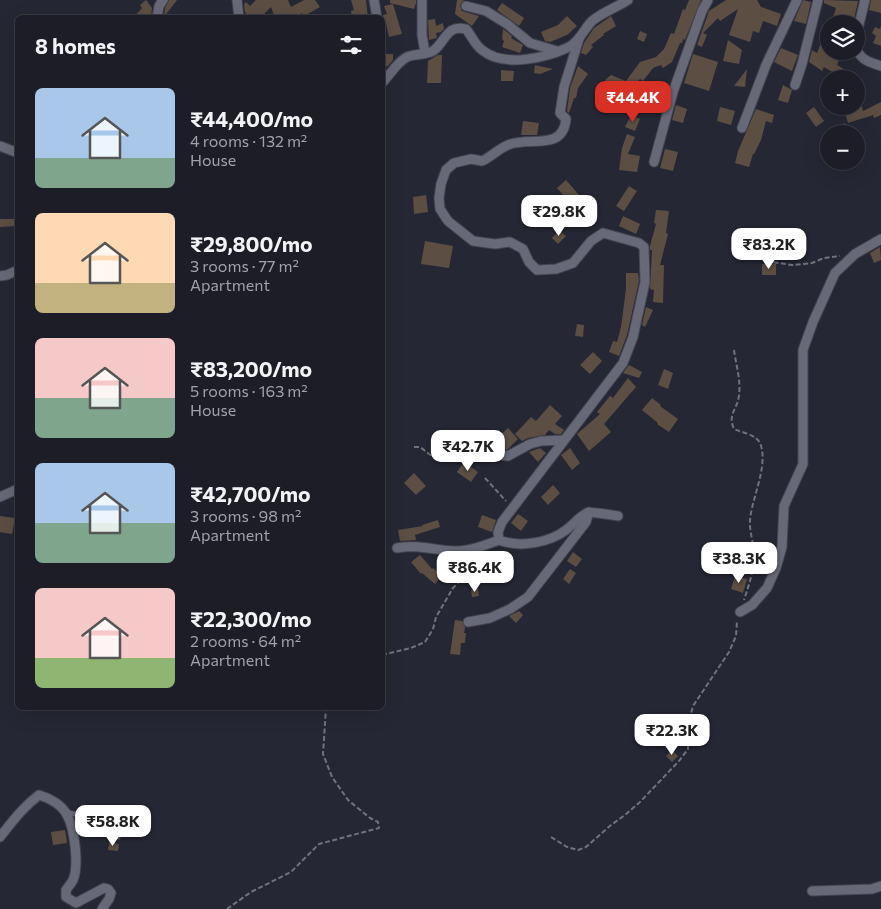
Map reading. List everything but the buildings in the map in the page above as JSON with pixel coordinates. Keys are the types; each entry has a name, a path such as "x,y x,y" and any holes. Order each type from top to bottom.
{"street":[{"path":"158,15 162,0"},
{"path":"237,0 239,15"},
{"path":"374,0 376,15"},
{"path":"422,0 422,35 425,53"},
{"path":"385,79 404,58 433,51 450,31 458,27 466,29 480,50 495,57 519,61 570,46 579,39 591,22 628,0"},
{"path":"654,162 673,92 702,10 708,0"},
{"path":"742,128 766,65 798,0"},
{"path":"794,85 802,64 818,0"},
{"path":"861,15 865,0"},
{"path":"466,6 486,11 507,24 530,43 557,51"},
{"path":"499,540 498,532 509,513 624,363 633,337 645,282 644,247 639,243 604,233 591,241 573,262 556,269 537,270 529,262 522,249 510,242 495,244 473,241 448,221 440,209 441,184 446,170 454,163 471,159 482,161 510,144 547,141 557,138 565,128 566,119 560,113 564,88 579,39"},
{"path":"864,60 881,66"},
{"path":"0,146 15,152"},
{"path":"740,612 752,605 767,588 776,568 782,546 784,506 803,464 803,350 813,322 835,273 855,254 881,239"},
{"path":"0,276 15,271"},
{"path":"494,454 508,456 530,444 541,441 564,440"},
{"path":"0,497 15,490"},
{"path":"397,548 411,545 456,551 499,540 514,544 550,539 566,530 589,512 618,516"},
{"path":"468,622 490,618 510,609 528,597 586,522 589,512"},
{"path":"0,837 21,810 39,795 50,798 67,814 73,833 76,866 72,881 66,890 66,897 76,903 104,888 108,888 111,893 102,909"},
{"path":"812,891 872,889 881,886"}],"lane":[{"path":"65,812 82,816 109,834 118,837"}],"path":[{"path":"766,261 792,265 855,254"},
{"path":"551,837 578,850 586,847 640,802 679,761 688,749 689,721 693,706 729,652 736,636 737,622 752,578 754,554 750,519 762,462 761,446 758,440 753,435 746,435 734,430 731,423 732,411 739,397 739,380 734,350"},
{"path":"414,447 420,447 441,461 461,459 469,462 480,450 488,459 494,454"},
{"path":"485,478 507,502 509,513"},
{"path":"385,654 411,648 425,642 433,629 436,617 453,588 488,552"},
{"path":"227,909 252,892 291,872 319,844 379,828 378,822 370,818 348,800 332,777 323,754 326,710"}]}
